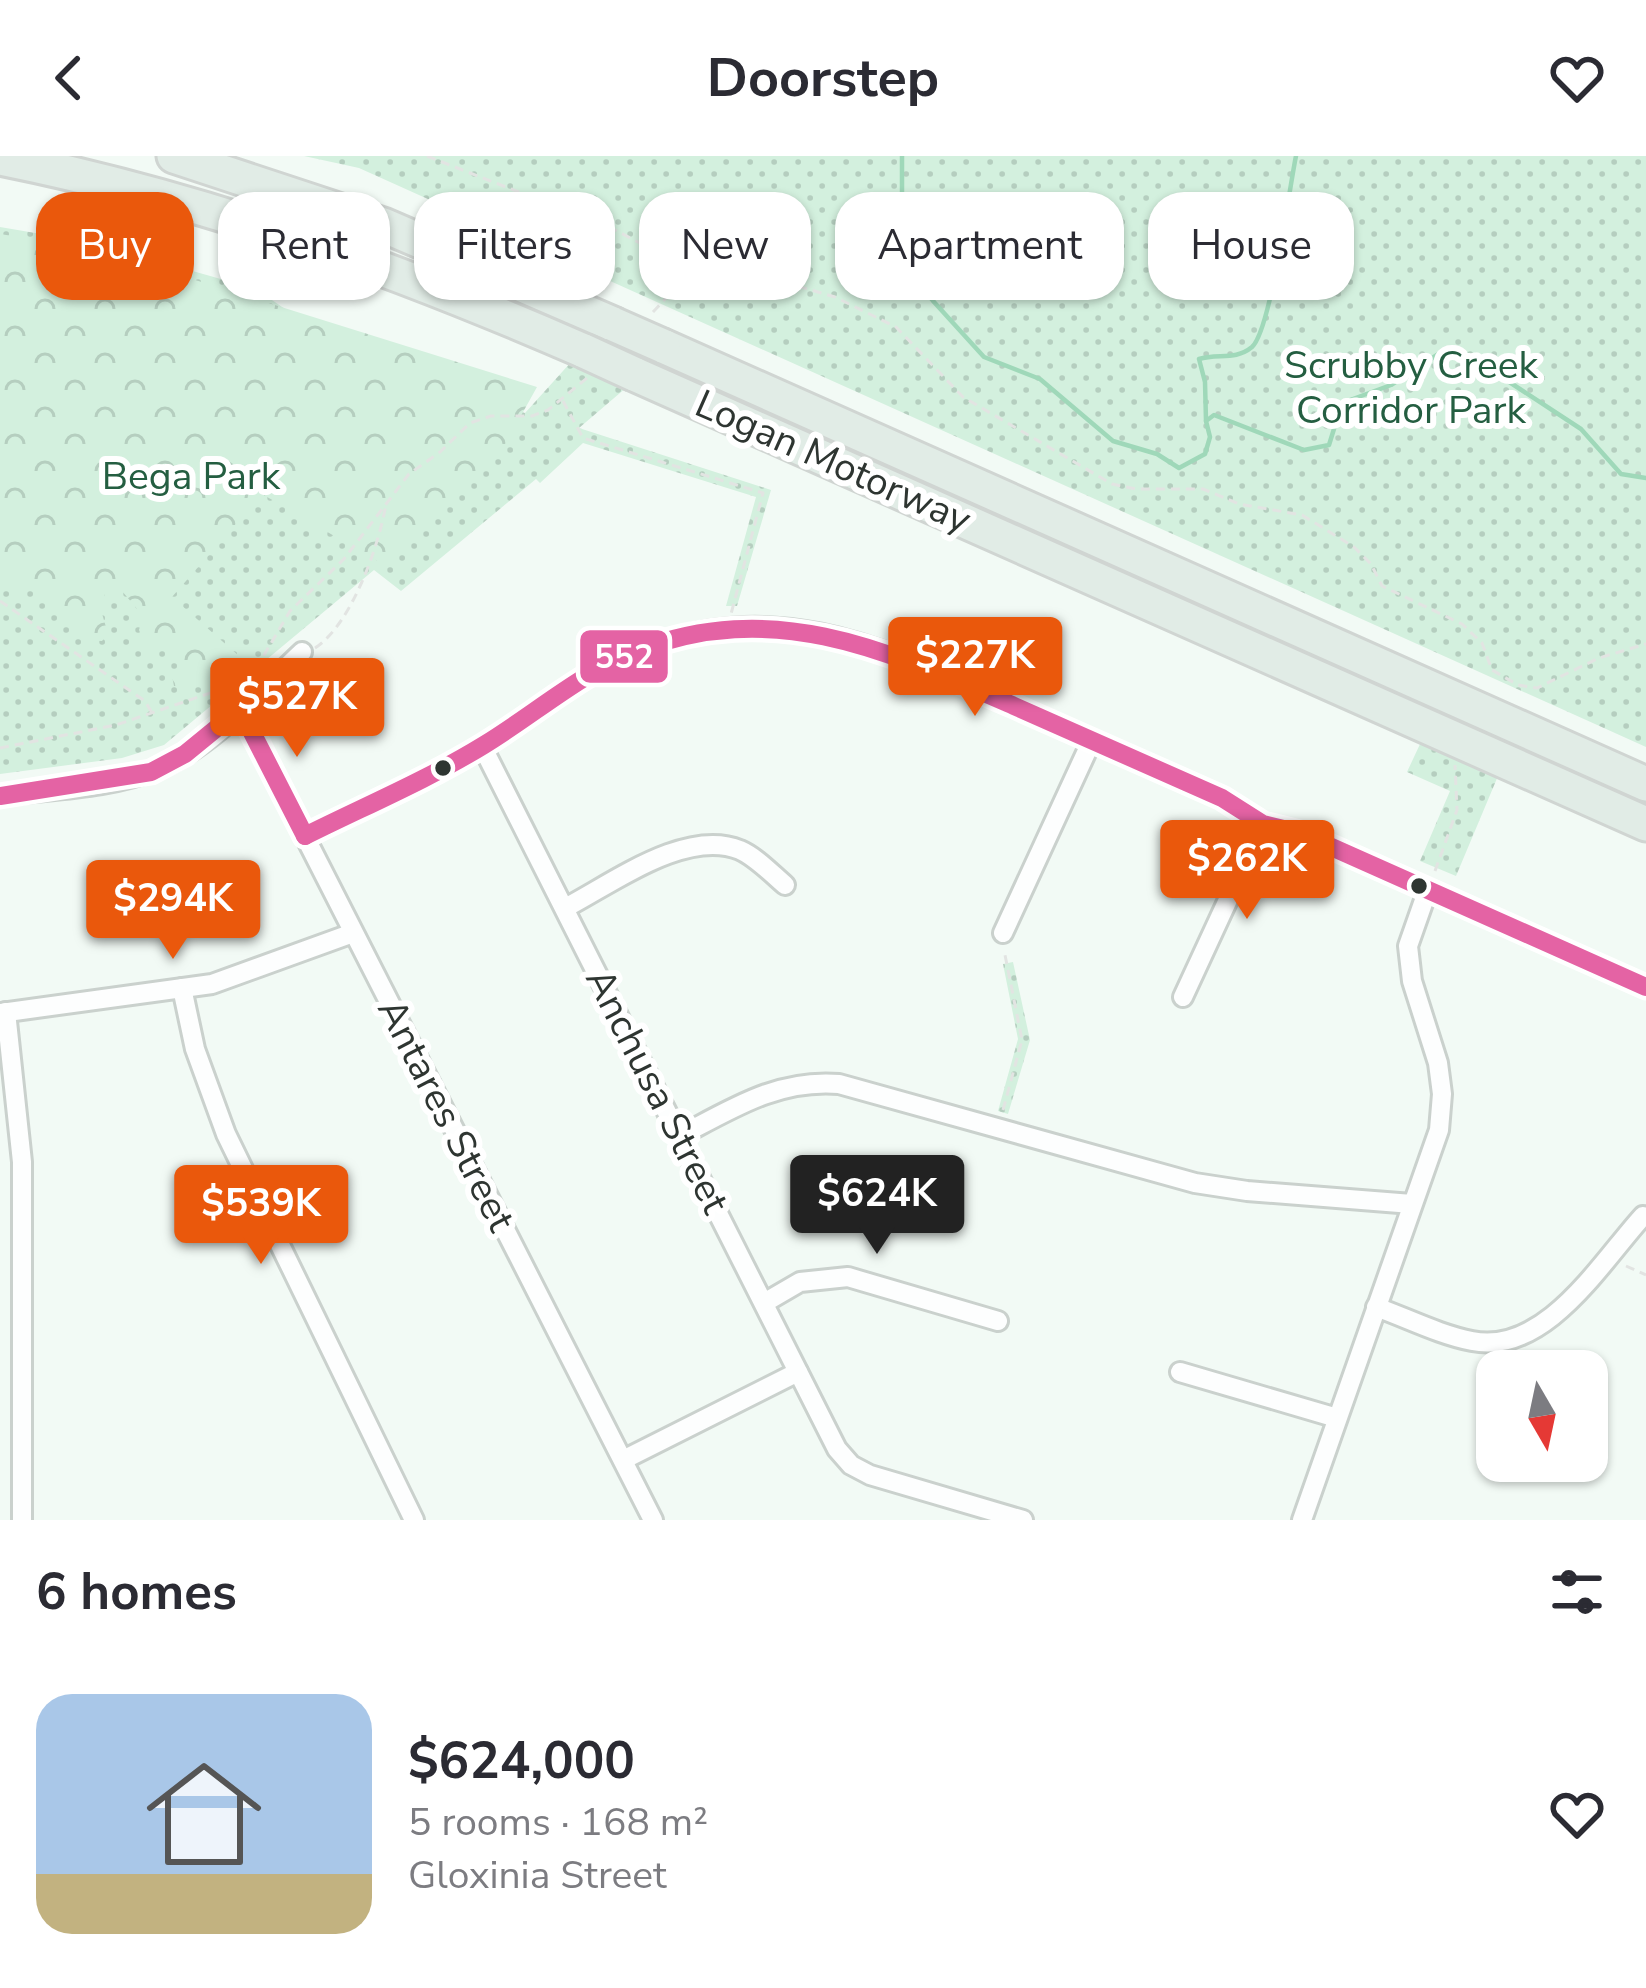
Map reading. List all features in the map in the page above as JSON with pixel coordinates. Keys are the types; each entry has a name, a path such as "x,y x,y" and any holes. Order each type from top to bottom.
{"highway":[{"name":"Logan Motorway","path":"174,156 383,225 1646,784"},
{"name":"Logan Motorway","path":"0,158 142,190 309,240 460,298 1646,824"}],"street":[{"path":"305,836 482,746 614,661 662,641 732,627 807,628 869,644 1222,798 1263,824 1300,833 1646,987"},
{"path":"0,796 152,772 185,754 302,652"},
{"name":"Antares Street","path":"240,709 652,1520"},
{"path":"1003,933 1092,740"},
{"name":"Anchusa Street","path":"482,746 837,1449 851,1465 870,1475 1023,1520"},
{"path":"1183,997 1263,824"},
{"path":"565,908 685,846 716,842 745,852 785,885"},
{"path":"1302,1520 1438,1130 1442,1094 1438,1063 1412,980 1408,946 1428,889"},
{"path":"22,1520 22,1162 3,1012 230,978 353,933"},
{"path":"182,988 204,1080 226,1134 414,1520"},
{"path":"680,1136 760,1093 812,1082 873,1091 1195,1183 1412,1204"},
{"path":"1376,1307 1472,1341 1498,1342 1544,1324 1643,1216"},
{"path":"764,1303 800,1282 848,1277 998,1321"},
{"path":"623,1460 798,1372"},
{"path":"1180,1372 1336,1418"}],"path":[{"path":"427,156 615,230 674,261 687,276 712,267 739,269 835,297 896,327 963,397 1112,484 1203,489 1239,504 1301,515 1354,547 1371,564 1382,586 1462,624 1482,643 1492,670 1518,685 1537,688 1599,658 1646,644"},
{"path":"0,748 55,740 153,714 228,687 257,668 290,611 344,559 409,474 470,423 491,416 532,416 577,388"},
{"path":"562,399 583,438 763,493 731,607 732,627"},
{"path":"302,652 325,642 352,607 387,500"},
{"path":"0,601 145,700 153,714"},
{"path":"1428,889 1457,810 1456,758"},
{"path":"998,1130 1022,1040 1003,933"},
{"path":"1606,1257 1646,1275"}],"green space":[{"name":"Scrubby Creek Corridor Park","path":"304,156 1646,156 1646,747 652,300 811,300 811,192 639,192 639,294 615,283 615,192 414,193 359,168"},
{"name":"Bega Park","path":"0,227 36,233 36,300 194,300 194,271 218,278 218,300 272,300 359,360 525,413 572,361 627,387 579,428 771,490 737,606 726,606 756,497 583,443 540,483 536,479 401,591 374,570 164,745 122,758 0,774"},
{"name":"Bega Park","path":"0,234 36,240 36,300 194,300 194,280 218,287 218,300 259,300 537,387 498,457 379,562 262,494 172,597 247,663 225,683 174,686 172,676 184,667 180,658 166,646 146,648 139,630 143,616 122,591 105,594 101,610 108,634 102,641 82,640 77,623 60,617 37,583 0,588"},
{"path":"1421,742 1498,776 1456,876 1420,861 1450,791 1407,772"},
{"path":"1013,962 1030,1040 1008,1114 998,1111 1018,1039 1003,964"}],"waterway":[{"path":"902,156 902,220 919,283 984,357 1040,379 1113,441 1157,454 1179,468 1205,454 1210,437 1206,421 1214,415 1304,450 1329,445 1342,403 1391,385 1440,353 1468,355 1581,429 1621,474 1646,478"},
{"path":"1206,421 1199,359 1239,354 1252,347 1259,335 1296,156"}],"transit line":[{"name":"552","path":"305,836 462,758 618,659 689,635 785,630 876,650 922,667 1222,798 1263,824 1300,833 1646,987"},
{"name":"552","path":"240,709 305,836"},
{"name":"552","path":"0,796 151,772 185,754 240,709"}]}
